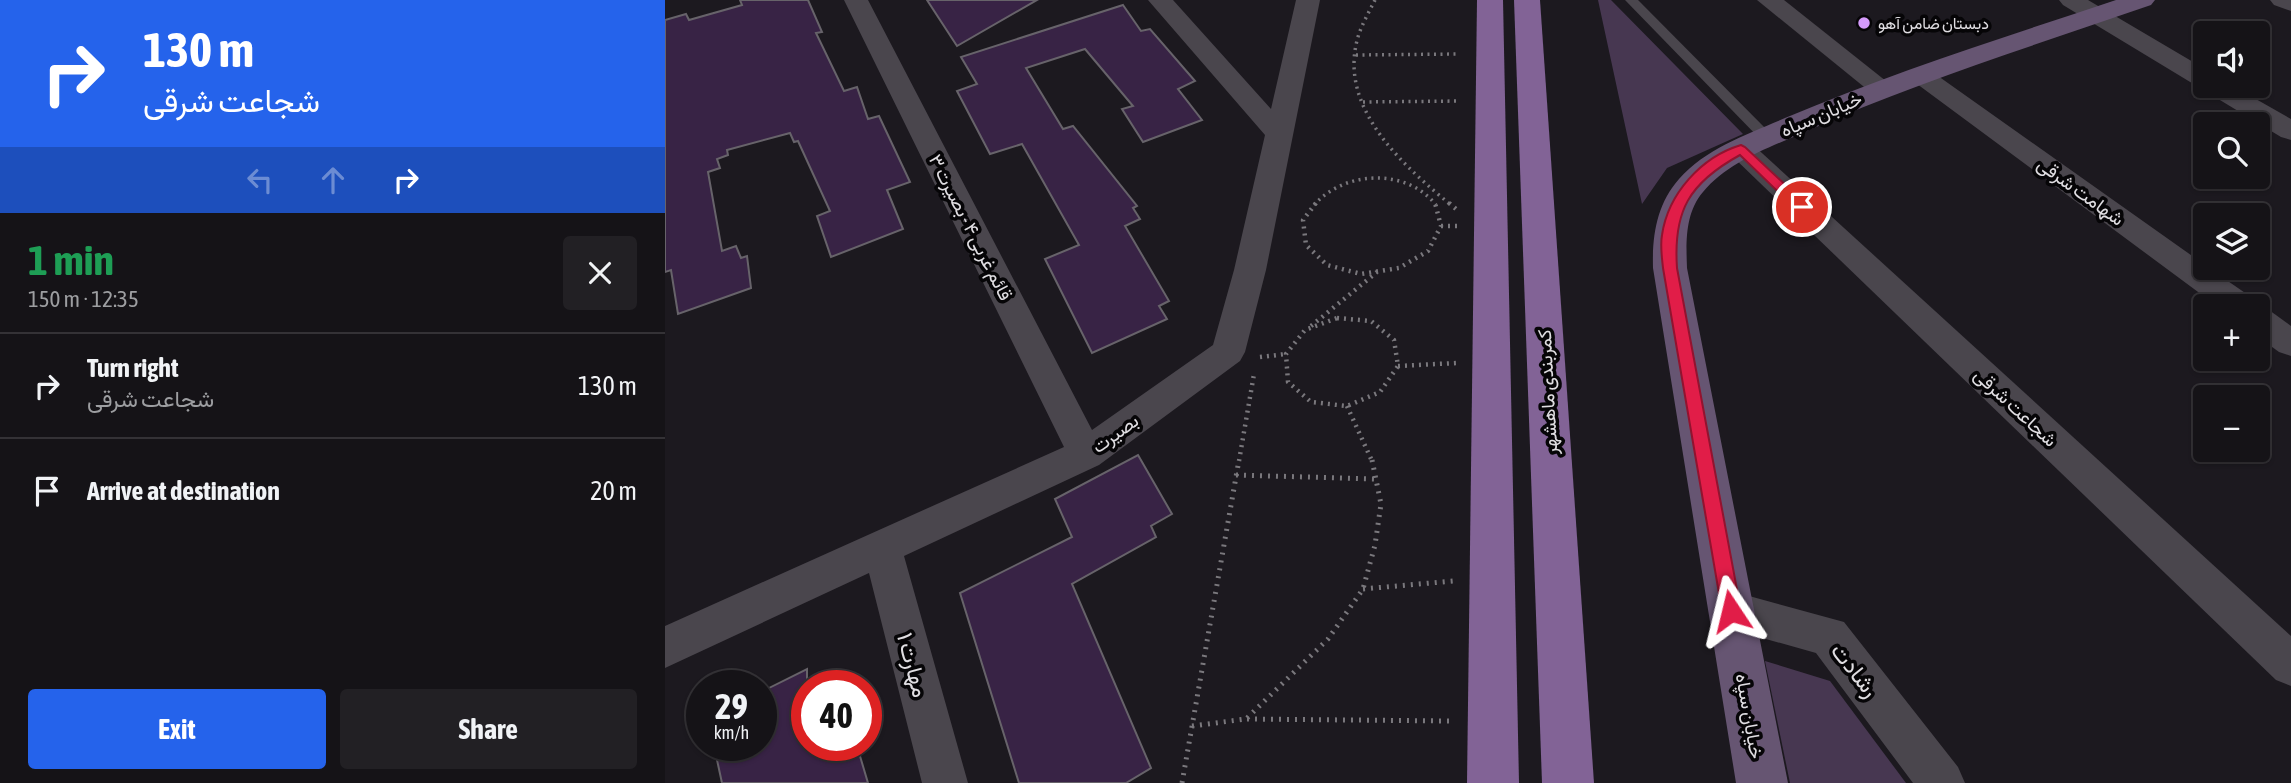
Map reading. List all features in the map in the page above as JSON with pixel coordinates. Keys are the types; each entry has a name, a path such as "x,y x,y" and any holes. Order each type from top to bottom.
{"main road":[{"path":"1490,0 1493,783"},
{"name":"کمربندی ماهشهر","path":"1527,0 1568,783"}],"street":[{"name":"قائم غربی ۴ - بصیرت ۳","path":"856,0 1086,454"},
{"path":"1160,0 1279,134"},
{"name":"بصیرت","path":"665,647 1086,454 1228,352 1250,270 1308,0"},
{"path":"1769,0 1883,89"},
{"path":"2071,0 2193,73"},
{"name":"خیابان سپاه","path":"1762,783 1670,268 1668,237 1675,209 1691,185 1713,165 1840,104 2142,0"},
{"path":"2282,0 2291,4"},
{"name":"شهامت شرقی","path":"1922,76 2223,294"},
{"path":"2235,98 2291,131"},
{"name":"شجاعت شرقی","path":"1754,144 2291,665"},
{"path":"2270,328 2291,343"},
{"name":"مهارت ۱","path":"882,548 945,783"},
{"name":"رشادت","path":"1731,611 1829,636 1943,783"}],"lane":[{"path":"1631,0 1754,144"}],"path":[{"path":"1375,0 1361,27 1356,55 1356,80 1363,103 1387,144 1418,178 1458,211"},
{"path":"1356,55 1490,54"},
{"path":"1363,103 1462,101"},
{"path":"1381,177 1413,185 1435,202 1441,226 1428,251 1399,268 1361,274 1327,265 1305,245 1303,220 1318,197 1347,182 1381,177"},
{"path":"1413,185 1418,178"},
{"path":"1305,330 1337,318 1371,321 1394,340 1398,366 1380,392 1347,406 1311,402 1288,382 1286,354 1305,330 1378,271"},
{"path":"1257,358 1259,345"},
{"path":"1398,366 1457,363"},
{"path":"1182,783 1255,370"},
{"path":"1246,719 1328,639 1363,589 1375,545 1381,503 1371,457 1347,406"},
{"path":"1236,475 1376,478"},
{"path":"1363,589 1456,581"},
{"path":"1192,726 1246,719 1455,721 1493,725"}],"shaded area":[{"path":"1598,0 1611,0 1743,134 1667,168 1642,204"},
{"path":"1765,661 1830,681 1906,783 1790,783"}],"building":[{"path":"740,0 808,0 822,32 816,33 844,91 857,87 868,119 879,116 910,182 887,190 903,229 831,257 817,216 830,211 798,141 794,142 790,133 727,150 728,155 717,159 720,168 708,172 722,251 736,246 741,258 747,256 751,288 678,314 671,270 665,272 665,20 686,14 689,20 742,5"},
{"path":"927,0 1037,0 957,46"},
{"path":"1123,5 1141,31 1150,29 1195,81 1178,89 1202,120 1143,142 1122,109 1133,106 1085,49 1026,68 1063,129 1073,126 1137,206 1133,208 1140,219 1125,226 1169,301 1159,306 1167,319 1092,353 1045,259 1079,245 1022,144 990,154 957,91 977,84 961,57"},
{"path":"1138,455 1172,514 1151,526 1156,537 1072,584 1151,768 1126,783 1019,783 960,593 1072,537 1055,499"},
{"path":"791,677 791,761 861,761 868,783 722,783 717,761 777,761 777,684"}],"place":[{"name":"دبستان ضامن آهو","path":"1864,23"}],"route":[{"path":"1731,611 1670,268 1668,237 1675,209 1691,185 1713,165 1741,149 1802,207"}]}
